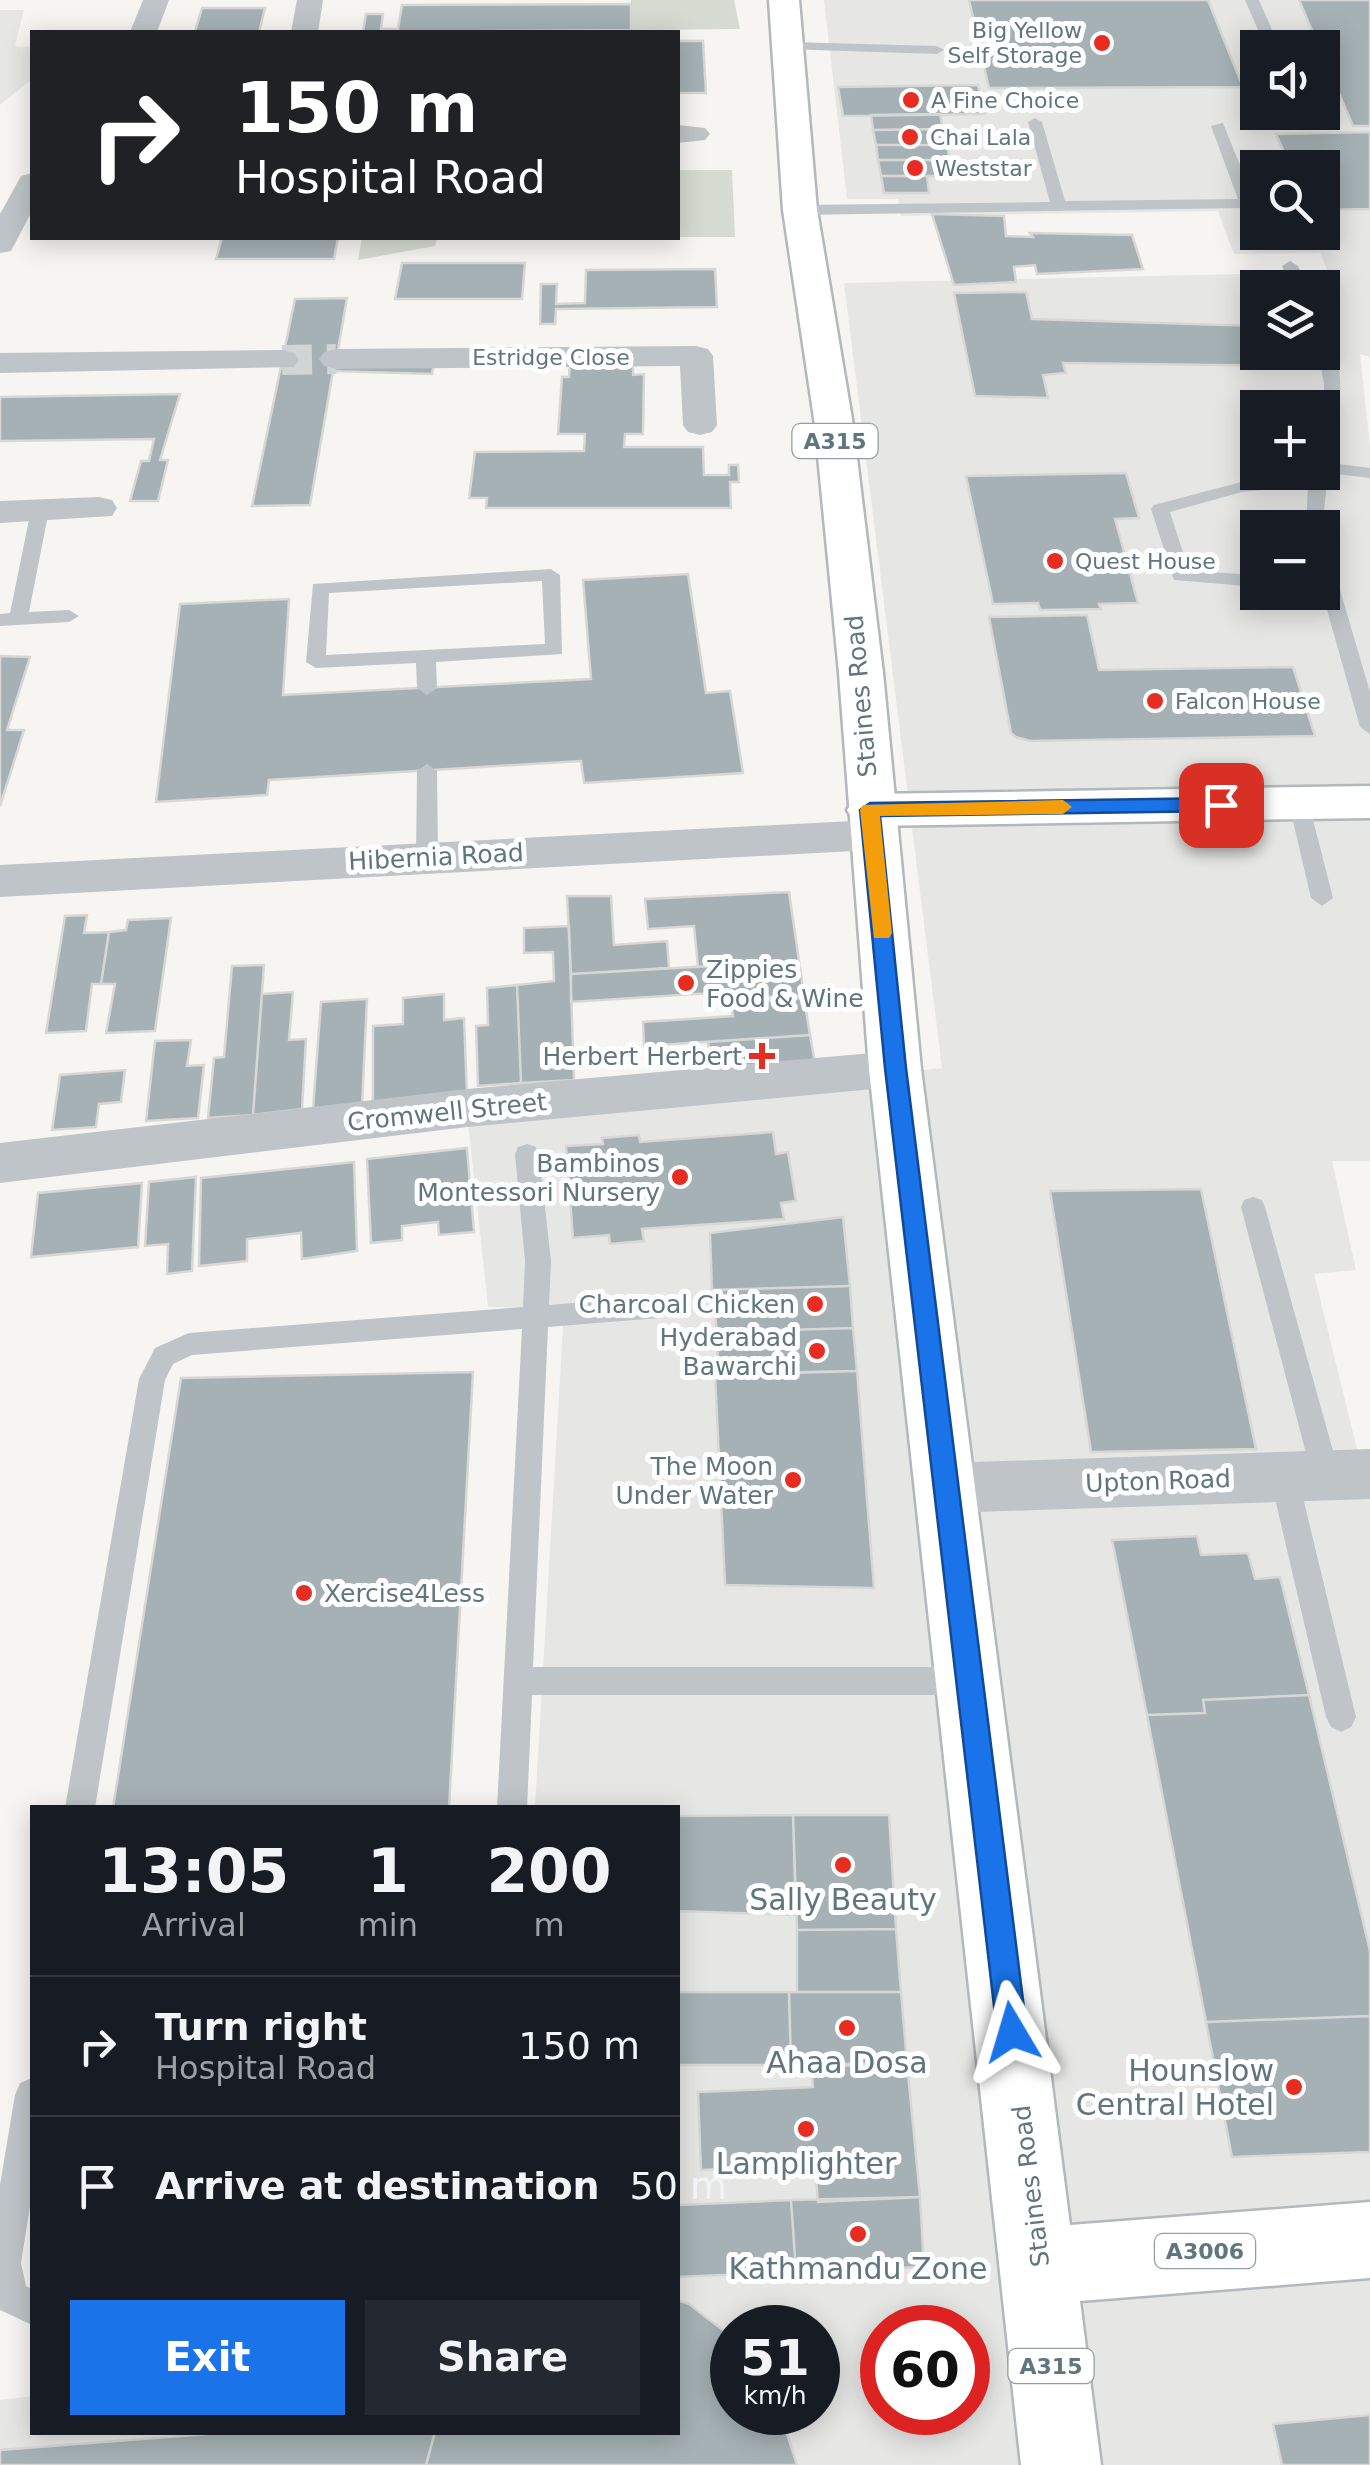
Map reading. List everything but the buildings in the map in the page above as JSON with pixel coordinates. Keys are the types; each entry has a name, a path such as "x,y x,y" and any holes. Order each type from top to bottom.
{"main road":[{"name":"Staines Road","path":"784,0 800,210 834,425 860,673 895,1068 1061,2465"},
{"path":"871,822 1370,802"},
{"name":"A3006","path":"1040,2266 1370,2240"}],"street":[{"path":"145,30 156,0"},
{"path":"305,30 310,0"},
{"path":"0,244 30,186"},
{"name":"Estridge Close","path":"336,359 696,356 700,425"},
{"path":"0,364 282,360"},
{"path":"0,512 99,508"},
{"name":"Hibernia Road","path":"0,881 428,857 871,822"},
{"name":"Cromwell Street","path":"0,1163 467,1108 895,1068"},
{"name":"Upton Road","path":"946,1488 1327,1476"}],"lane":[{"path":"1252,0 1265,30"},
{"path":"789,46 937,50"},
{"path":"1035,122 1059,206"},
{"path":"1218,126 1240,184"},
{"path":"800,210 1240,202"},
{"path":"1290,266 1292,270"},
{"path":"1340,472 1370,473"},
{"path":"1240,488 1160,509 1180,576 1240,580"},
{"path":"40,510 9,620 69,616"},
{"path":"551,575 555,650 426,656 316,662 320,588 551,575"},
{"path":"1334,610 1370,727"},
{"path":"426,656 427,688"},
{"path":"428,771 428,857"},
{"path":"1299,804 1322,898"},
{"path":"512,1805 538,1261 528,1154"},
{"path":"1253,1207 1327,1476 1341,1717"},
{"path":"81,1805 152,1379 164,1356 189,1344 659,1306"},
{"path":"520,1681 970,1681"},
{"path":"30,2107 4,2263 11,2296 30,2306"}],"shaded area":[{"path":"631,0 734,0 740,29 631,30"},
{"path":"824,0 1370,0 1370,357 1360,354 1370,446 1370,1161 1332,1161 1356,1270 1314,1274 1370,1502 1370,2465 0,2465 0,2400 30,2396 30,2435 680,2435 680,1805 535,1805 564,1309 488,1307 468,1122 942,1068 844,283 1240,274 1240,370 1340,370 1340,270 1327,270 1320,253 1234,254 1218,211 901,216 898,199 847,199"},
{"path":"0,10 24,10 15,46 30,47 30,81 0,105"},
{"path":"680,170 732,170 735,237 680,237"},
{"path":"362,240 436,240 435,246 358,260"}],"tunnel":[{"path":"282,360 336,359"}],"slow traffic":[{"path":"881,933 870,810 1063,807"}],"place":[{"name":"Big Yellow Self Storage","path":"1102,43"},
{"name":"A Fine Choice","path":"911,100"},
{"name":"Chai Lala","path":"910,137"},
{"name":"Weststar","path":"915,168"},
{"name":"Quest House","path":"1055,561"},
{"name":"Falcon House","path":"1155,701"},
{"name":"Zippies Food & Wine","path":"686,983"},
{"name":"Herbert Herbert","path":"762,1056"},
{"name":"Bambinos Montessori Nursery","path":"680,1177"},
{"name":"Charcoal Chicken","path":"815,1304"},
{"name":"Hyderabad Bawarchi","path":"817,1351"},
{"name":"The Moon Under Water","path":"793,1480"},
{"name":"Xercise4Less","path":"304,1593"},
{"name":"Sally Beauty","path":"843,1865"},
{"name":"Ahaa Dosa","path":"847,2028"},
{"name":"Hounslow Central Hotel","path":"1294,2087"},
{"name":"Lamplighter","path":"806,2129"},
{"name":"Kathmandu Zone","path":"858,2234"}],"route":[{"path":"1012,2032 895,1068 870,810 1221,805"}]}
